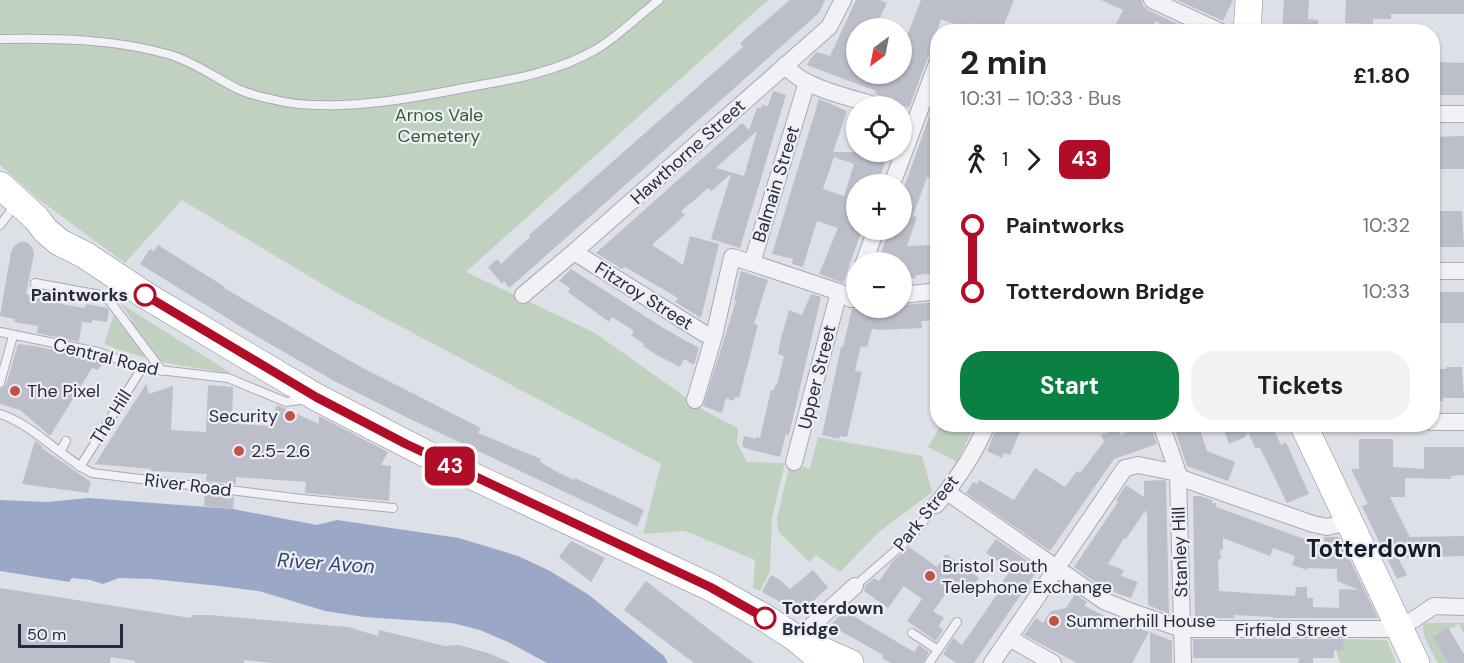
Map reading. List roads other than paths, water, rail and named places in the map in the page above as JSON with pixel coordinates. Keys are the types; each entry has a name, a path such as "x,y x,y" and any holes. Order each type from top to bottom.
{"highway":[{"path":"1248,24 1249,0"},
{"path":"18,201 59,242 85,255 164,306 316,397 438,460 710,587 797,639 825,663"},
{"path":"1310,432 1348,522 1416,663"},
{"path":"797,639 850,663"}],"street":[{"name":"Hawthorne Street","path":"523,295 829,27 843,0"},
{"path":"1152,0 1204,24"},
{"path":"785,65 790,72 807,82 848,96"},
{"path":"912,109 930,75"},
{"name":"Balmain Street","path":"695,400 714,336 732,257 752,262 807,82"},
{"path":"1440,114 1464,114"},
{"name":"Fitzroy Street","path":"574,252 705,334 714,336"},
{"path":"752,262 846,291"},
{"path":"1440,271 1464,271"},
{"path":"912,294 930,292"},
{"name":"Upper Street","path":"794,462 846,308"},
{"path":"1440,422 1464,422"},
{"name":"Park Street","path":"936,505 980,442 984,432"},
{"name":"Stanley Hill","path":"1164,432 1178,475 1183,663"},
{"path":"992,663 1125,468 1138,465 1178,475 1313,524 1328,527 1348,522"},
{"name":"Firfield Street","path":"948,486 1104,601 1182,629 1352,630 1388,629 1399,626"},
{"name":"Park Street","path":"797,639 855,586"},
{"path":"1399,626 1434,606 1464,607"},
{"path":"1009,638 1053,663"}],"lane":[{"path":"0,39 81,40 142,49 189,62 241,90 273,100 332,105 405,99 528,76 595,50 659,0"},
{"path":"0,225 18,201"},
{"path":"35,283 106,296 162,371"},
{"name":"Central Road","path":"0,332 98,352 142,368 228,378 286,402 316,397"},
{"path":"0,383 13,336"},
{"name":"The Hill","path":"80,467 142,368"},
{"name":"River Road","path":"0,414 15,419 80,467 92,473 393,508"},
{"path":"19,436 22,425"},
{"path":"60,452 66,441"},
{"name":"Park Street","path":"855,586 910,538 936,505"},
{"path":"929,663 957,622"},
{"path":"912,633 938,650"}],"water":[{"name":"River Avon","path":"88,498 233,509 317,525 337,520 459,538 518,556 550,571 589,595 664,656 668,663 547,663 480,630 452,623 364,617 325,611 259,591 219,586 119,578 103,584 72,578 69,582 0,571 0,500 47,502"}],"place":[{"name":"Paintworks","path":"145,295"},
{"name":"The Pixel","path":"15,391"},
{"name":"Security","path":"290,416"},
{"name":"2.5-2.6","path":"239,451"},
{"name":"Bristol South Telephone Exchange","path":"930,576"},
{"name":"Totterdown Bridge","path":"765,618"},
{"name":"Summerhill House","path":"1054,621"}],"district":[{"name":"Totterdown","path":"1374,548"}],"park label":[{"name":"Arnos Vale Cemetery","path":"439,125"}]}
